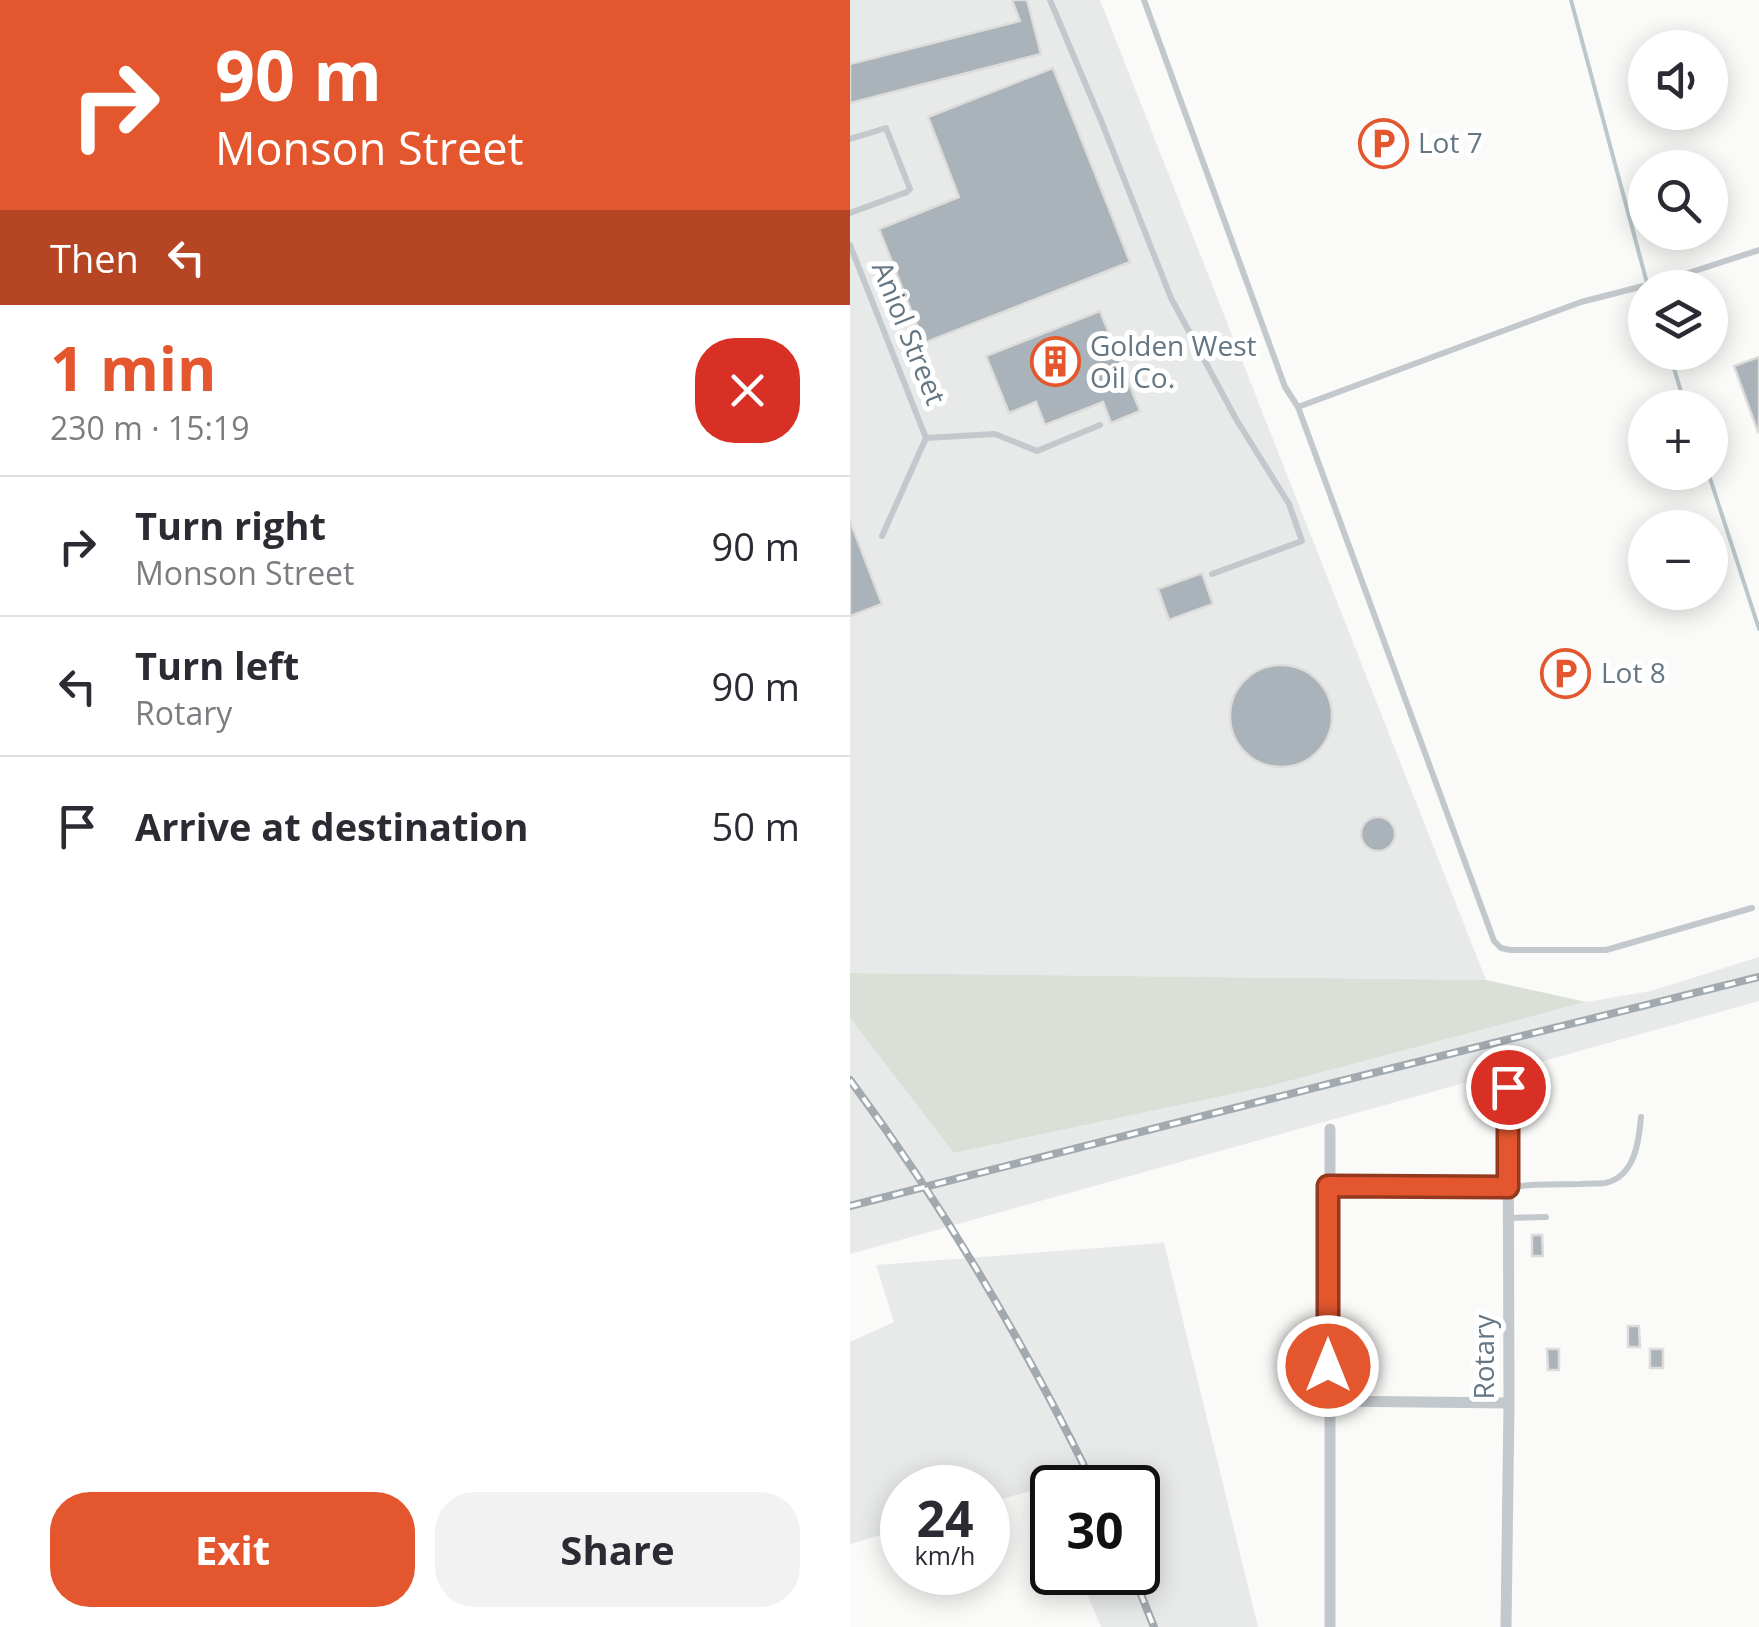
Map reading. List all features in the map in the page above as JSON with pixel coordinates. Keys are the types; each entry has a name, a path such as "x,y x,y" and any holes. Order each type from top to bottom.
{"street":[{"name":"Rotary","path":"1506,1627 1509,1402 1516,1382 1508,1218 1508,1087"},
{"path":"1330,1129 1330,1627"},
{"path":"1328,1186 1508,1187"},
{"path":"1328,1402 1509,1402"}],"lane":[{"path":"1050,0 1170,298 1236,420 1289,504 1302,540 1212,574"},
{"path":"1144,0 1494,941 1510,950 1606,950 1752,908"},
{"path":"850,138 886,128 910,189 850,212"},
{"name":"Aniol Street","path":"850,245 926,438"},
{"path":"1298,407 1569,306 1759,250"},
{"path":"882,536 926,438 996,434 1037,451 1100,426"},
{"path":"1508,1187 1604,1183 1618,1178 1630,1164 1639,1142 1641,1117"},
{"path":"1508,1218 1546,1217"}],"shaded area":[{"path":"850,0 1100,0 1486,980 850,973"},
{"path":"1759,957 1759,1001 850,1254 850,1018 955,1153 1270,1086 1586,1002 1651,991"},
{"path":"850,973 1486,980 1586,1002 1270,1086 954,1153 850,1018"},
{"path":"1164,1243 1258,1627 1101,1627 1087,1595 1160,1595 1160,1465 1030,1465 1030,1491 1010,1497 1010,1465 880,1465 880,1535 850,1544 850,1342 894,1322 876,1265"}],"building":[{"path":"1012,0 1027,0 1041,54 850,103 850,64 1020,21"},
{"path":"1053,68 1130,262 924,343 879,229 959,197 928,117"},
{"name":"Golden West Oil Co.","path":"1100,311 1140,411 1111,423 1103,402 1045,425 1036,402 1009,413 986,356"},
{"path":"1759,357 1759,431 1758,432 1734,366"},
{"path":"850,521 882,604 850,616"},
{"path":"1202,573 1213,604 1169,620 1158,589"},
{"path":"1281,665 1300,669 1317,680 1328,697 1332,716 1328,735 1317,752 1300,763 1281,767 1262,763 1245,752 1234,735 1230,716 1234,697 1245,680 1262,669"},
{"path":"1378,817 1390,822 1395,834 1390,846 1378,851 1366,846 1361,834 1366,822"},
{"path":"1532,1235 1542,1235 1543,1256 1532,1256"},
{"path":"1628,1326 1639,1326 1640,1347 1628,1347"},
{"path":"1547,1349 1559,1349 1559,1370 1548,1370"},
{"path":"1650,1349 1663,1349 1663,1368 1650,1368"}],"waterway":[{"path":"1571,0 1644,270"},
{"path":"1674,370 1681,390"},
{"path":"1714,490 1759,629"}],"railway":[{"path":"850,1206 1759,977"},
{"path":"850,1080 919,1178 982,1278 1083,1465"},
{"path":"1141,1595 1154,1627"}],"place":[{"name":"Lot 7","path":"1383,143"},
{"name":"Golden West Oil Co.","path":"1055,362"},
{"name":"Lot 8","path":"1566,673"}],"route":[{"path":"1328,1366 1328,1186 1508,1187 1508,1087"}]}
